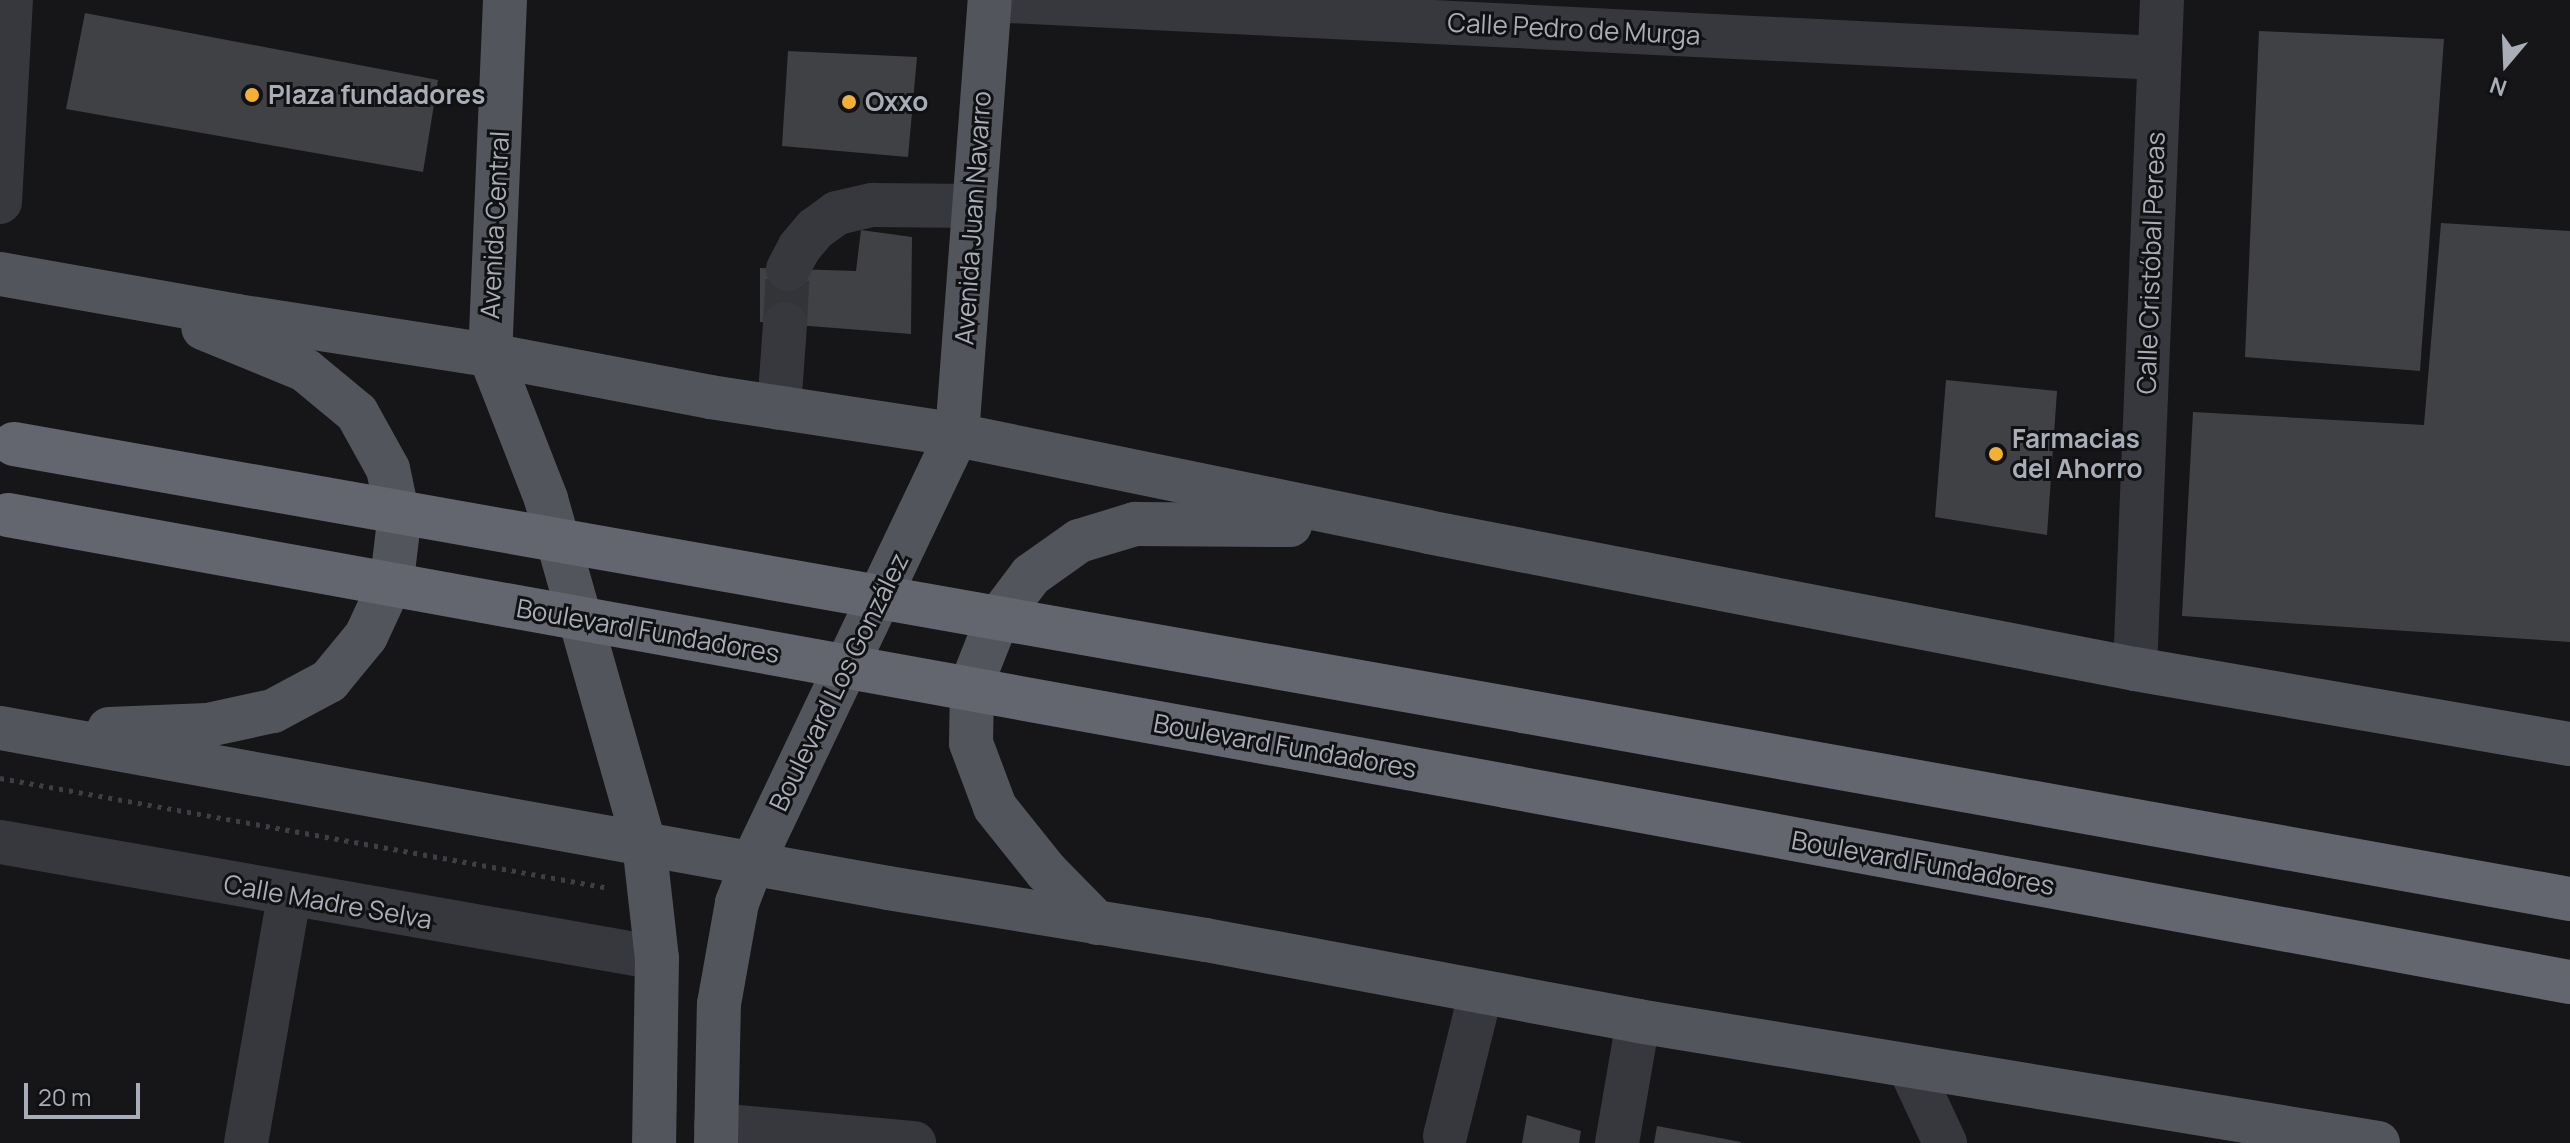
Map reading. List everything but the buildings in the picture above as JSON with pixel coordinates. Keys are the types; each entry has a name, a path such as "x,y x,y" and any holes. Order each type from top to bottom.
{"highway":[{"path":"7,443 2570,899"},
{"name":"Boulevard Fundadores","path":"4,515 2570,982"}],"main road":[{"name":"Avenida Central","path":"490,355 505,0"},
{"name":"Avenida Juan Navarro","path":"957,435 990,0"},
{"path":"0,274 237,316 490,355 779,408 957,435 1428,532 2135,669 2570,744"},
{"path":"13,730 208,725 273,711 329,681 366,636 392,580 399,521 388,469 357,413 305,370 97,289"},
{"path":"490,355 546,499 644,843 657,958 654,1143"},
{"name":"Boulevard Los González","path":"716,1134 719,1004 730,932 752,864 957,435"},
{"path":"1097,923 1046,871 995,807 971,743 972,683 997,620 1031,575 1079,541 1135,524 1228,522 1428,532"},
{"path":"13,730 1638,1021 2377,1143"}],"street":[{"path":"0,202 11,0"},
{"name":"Calle Pedro de Murga","path":"990,0 2159,58"},
{"name":"Calle Cristóbal Pereas","path":"2135,669 2162,0"},
{"path":"788,269 799,248 815,229 837,213 873,205 975,206"},
{"path":"779,408 785,324"},
{"name":"Calle Madre Selva","path":"0,842 289,896 657,958"},
{"path":"246,1143 289,896"},
{"path":"1445,1136 1481,992"},
{"path":"1617,1143 1638,1021"},
{"path":"1909,1066 1945,1143"},
{"path":"716,1134 914,1143"}],"tunnel":[{"path":"785,324 788,269"}],"place":[{"name":"Plaza fundadores","path":"252,95"},
{"name":"Oxxo","path":"849,102"},
{"name":"Farmacias del Ahorro","path":"1996,454"}]}
